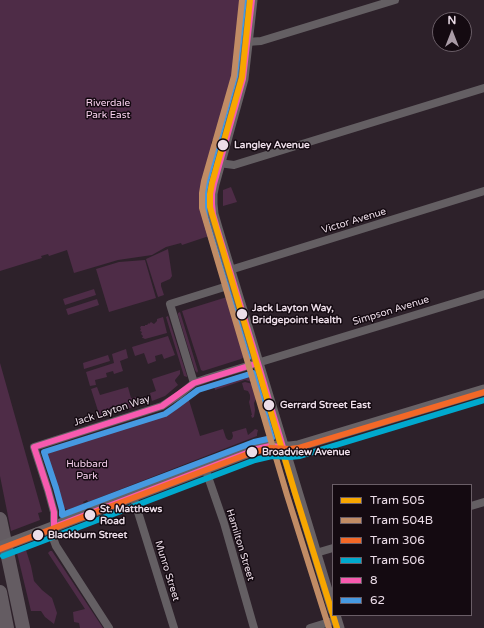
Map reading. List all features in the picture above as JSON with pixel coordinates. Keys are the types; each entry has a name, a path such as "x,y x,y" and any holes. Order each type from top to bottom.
{"highway":[{"path":"0,519 23,628"},
{"path":"0,592 7,628"}],"main road":[{"path":"252,0 245,69 212,189 213,214 332,605"},
{"path":"0,548 262,447 298,446 484,390"}],"street":[{"path":"247,42 261,41 395,0"},
{"path":"220,163 234,165 484,88"},
{"name":"Victor Avenue","path":"230,270 484,191"},
{"path":"194,383 170,304 234,284"},
{"name":"Simpson Avenue","path":"258,363 484,294"},
{"name":"Jack Layton Way","path":"54,527 54,512 34,447 157,408 170,401 194,383 258,363"},
{"name":"Hamilton Street","path":"206,468 224,523 254,628"},
{"name":"Munro Street","path":"133,496 174,628"},
{"path":"472,506 484,502"},
{"path":"54,527 53,538 56,546 109,628"},
{"path":"316,553 332,548"},
{"path":"310,628 336,618"}],"green space":[{"name":"Riverdale Park East","path":"0,0 241,0 232,82 215,140 212,140 211,144 214,144 201,192 202,211 209,236 182,245 181,243 166,247 152,255 118,260 74,273 67,250 49,256 48,254 41,256 42,258 0,271"},
{"path":"231,187 237,202 223,206 223,190"},
{"path":"168,249 172,276 170,279 161,283 164,295 158,297 146,259"},
{"path":"145,260 156,298 109,312 96,269 119,262"},
{"path":"94,289 96,295 65,305 63,299"},
{"path":"227,297 245,356 241,359 203,371 201,370 182,311"},
{"path":"97,299 99,305 68,315 66,309"},
{"path":"180,312 198,371 197,373 178,315"},
{"path":"168,316 187,377 184,376 166,317"},
{"path":"163,317 167,333 145,339 142,338 142,332 140,331 141,326 145,326 151,322 154,324 157,319"},
{"path":"168,336 175,355 164,359 162,354 155,356 156,361 148,364 144,353 135,356 132,347"},
{"path":"126,349 128,358 120,361 123,371 114,374 113,371 106,373 107,377 95,380 96,385 90,386 86,372 114,363 112,354"},
{"path":"108,355 110,361 84,369 83,363"},
{"path":"0,363 42,512 38,513 40,520 11,531 0,476"},
{"path":"180,370 180,374 175,380 178,385 165,396 152,401 150,393 156,391 152,379"},
{"path":"246,374 250,376 252,382 245,380 215,390 213,384"},
{"path":"245,382 253,384 257,397 254,403 254,417 252,418 249,402 250,395 248,391 244,390 242,383"},
{"path":"97,387 100,395 128,387 131,398 138,397 140,405 100,417 91,389"},
{"name":"Hubbard Park","path":"188,397 200,436 223,429 226,438 230,440 233,436 232,432 246,428 248,435 255,429 258,430 257,436 88,502 87,500 83,502 84,504 68,510 61,506 51,481 45,459 47,451 152,418 170,410"},
{"path":"26,550 34,581 52,598 57,613 54,624 45,617 41,611 31,611 17,553"},
{"path":"52,551 103,628 80,628 79,623 74,622 73,612 85,609 48,553"}],"tram line":[{"name":"504B","path":"242,0 234,76 204,181 202,208 287,495 329,628"},
{"name":"505","path":"250,0 242,77 212,183 210,207 332,612"},
{"name":"306","path":"0,549 253,452 271,448 298,448 484,392"},
{"name":"506","path":"3,556 255,460 272,456 300,456 484,400"},
{"name":"505","path":"333,616 337,628"}],"transit line":[{"name":"62","path":"244,0 235,77 206,182 204,204 205,216 248,358"},
{"name":"8","path":"252,0 243,79 214,184 212,204 217,228 258,363"},
{"name":"8","path":"258,363 283,447 270,446 257,449 54,527 54,512 34,447 162,406 194,383 258,363"},
{"name":"62","path":"253,373 272,438 254,442 62,515 56,488 44,452 165,414 198,390 253,373"}],"place":[{"name":"Langley Avenue","path":"223,145"},
{"name":"Jack Layton Way, Bridgepoint Health","path":"242,314"},
{"name":"Gerrard Street East","path":"269,405"},
{"name":"Broadview Avenue","path":"252,452"},
{"name":"St. Matthews Road","path":"90,515"},
{"name":"Blackburn Street","path":"38,535"}]}
